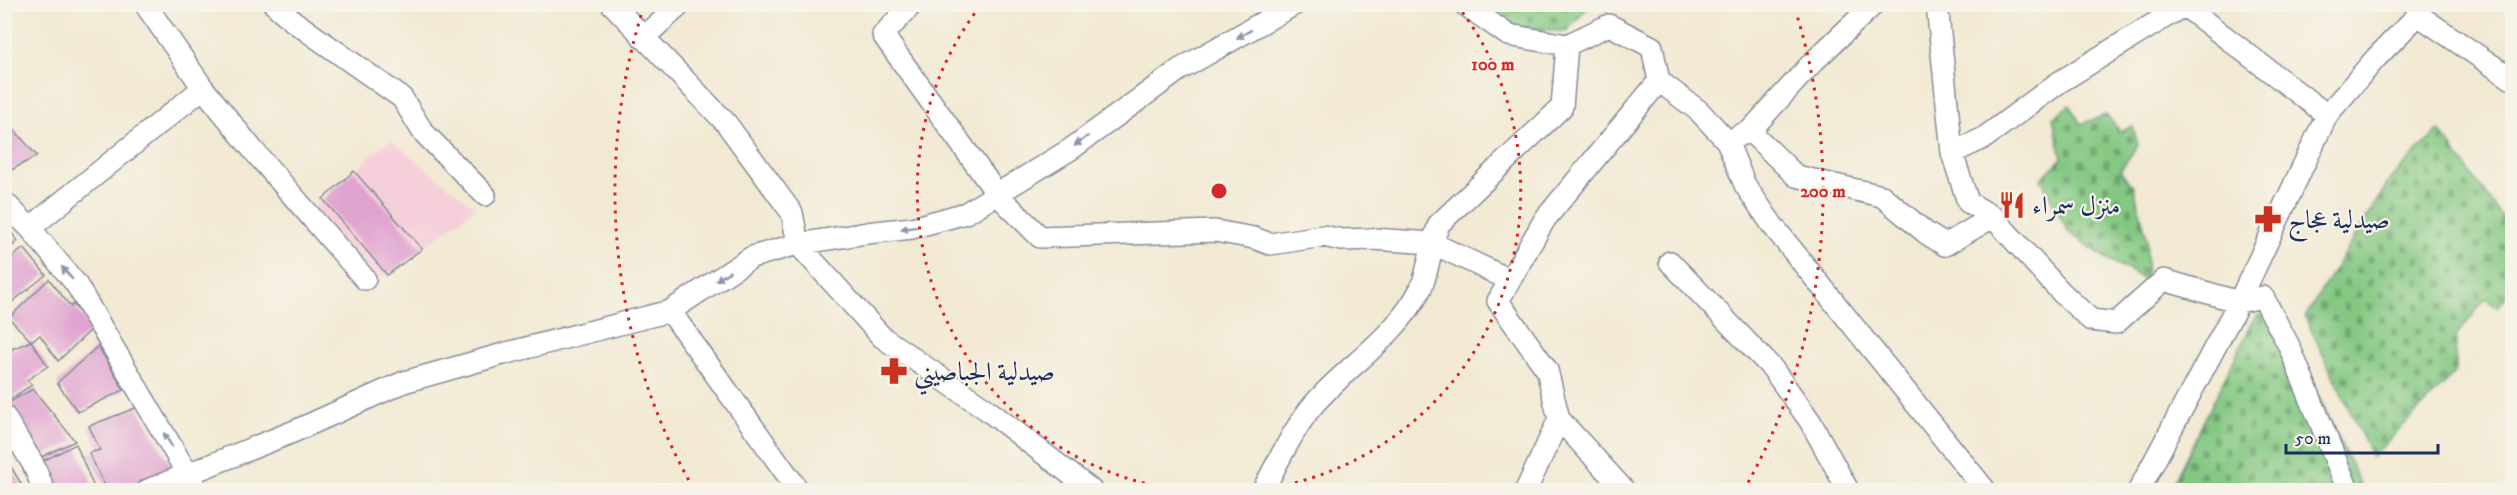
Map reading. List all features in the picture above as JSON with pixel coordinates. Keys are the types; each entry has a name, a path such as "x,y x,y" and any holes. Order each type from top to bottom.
{"street":[{"path":"145,4 203,88 253,150 365,279"},
{"path":"274,4 293,21 402,98 423,132 485,195"},
{"path":"612,4 726,123 792,213 798,244 882,337 986,409 1091,490"},
{"path":"643,38 681,4"},
{"path":"912,4 883,34 998,194 1040,237 1215,231 1254,238 1270,244 1323,236 1342,240 1373,239 1432,243 1510,280"},
{"path":"148,490 193,482 296,431 404,382 670,311 752,257 798,244 912,228 966,213 1071,149 1179,70 1294,4"},
{"path":"1464,4 1508,35 1567,45 1609,25 1652,47 1659,81 1699,111 1727,141 1745,186 1773,226 1985,490"},
{"path":"1727,141 1750,131 1813,62 1874,4"},
{"path":"1937,4 1952,153 1968,201 1993,217 2061,292 2091,320 2116,323 2164,280 2239,302 2263,297 2289,346 2348,490"},
{"path":"1952,153 1984,138 2058,83 2183,5 2327,116"},
{"path":"2139,490 2239,302 2327,116 2376,58 2420,10 2512,79"},
{"path":"1263,490 1278,460 1313,405 1395,326 1421,289 1439,224 1562,107 1567,45"},
{"path":"1624,490 1559,419 1547,370 1498,301 1545,219 1659,81"},
{"path":"30,228 203,88"},
{"path":"1750,131 1796,176 1882,196 1926,233 1945,245 1993,217"},
{"path":"4,202 30,228 76,284 193,482"},
{"path":"1670,262 1772,368 1810,421 1848,490"},
{"path":"670,311 798,490"},
{"path":"4,416 33,464 44,490"},
{"path":"1526,490 1559,419"}],"shaded area":[{"path":"390,139 476,208 380,280 364,274 312,209"}],"green space":[{"path":"1483,5 1590,5 1566,32 1513,26"},
{"path":"2069,105 2081,124 2106,115 2120,131 2133,127 2138,145 2120,170 2134,187 2147,239 2146,280 2106,258 2068,232 2041,179 2062,158 2053,118"},
{"path":"2439,130 2512,231 2512,290 2497,307 2485,299 2456,337 2455,373 2372,457 2305,317 2391,178"},
{"path":"2277,309 2363,490 2170,490 2255,317"}],"building":[{"path":"4,118 37,156 4,174"},
{"path":"354,171 422,249 387,275 323,199"},
{"path":"4,223 18,241 4,253"},
{"path":"24,248 46,275 11,303 4,296 4,263"},
{"path":"49,279 71,307 73,304 92,329 58,361 40,335 31,341 9,318"},
{"path":"4,337 12,349 31,341 48,366 27,380 32,385 6,402"},
{"path":"98,346 124,390 78,412 57,383"},
{"path":"33,389 75,441 33,461 4,413 4,405"},
{"path":"138,407 173,469 124,490 107,490 89,453 100,450 89,426"},
{"path":"76,444 95,490 50,490 35,465"},
{"path":"4,455 23,487 25,490 4,490"}],"place":[{"name":"منزل سمراء","path":"2012,205"},
{"name":"صيدلية عجاج","path":"2268,219"},
{"name":"صيدلية الجباصيني","path":"894,371"}]}
